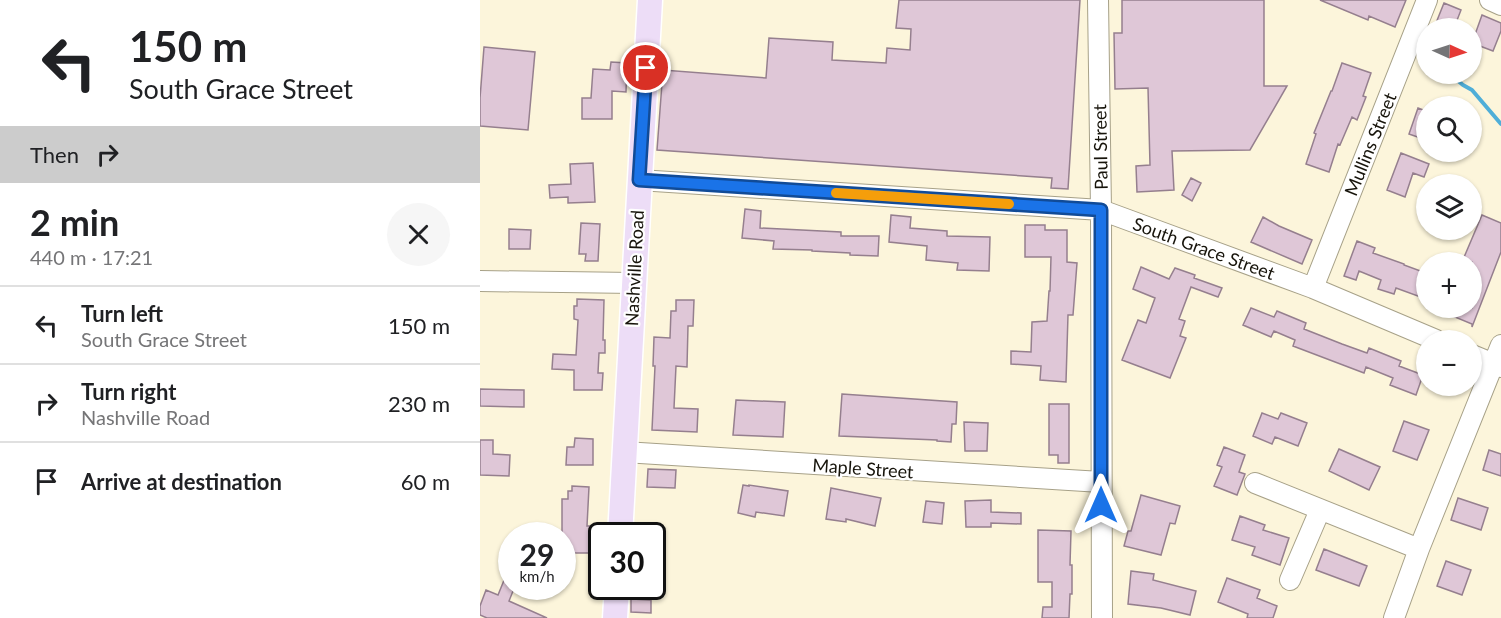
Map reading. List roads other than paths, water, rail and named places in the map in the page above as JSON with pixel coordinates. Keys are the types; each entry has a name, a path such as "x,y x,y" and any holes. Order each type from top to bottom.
{"main road":[{"name":"Nashville Road","path":"621,522 650,0"},
{"path":"615,618 616,600"}],"street":[{"name":"Paul Street","path":"1098,0 1102,618"},
{"name":"Mullins Street","path":"1313,288 1427,0"},
{"path":"1490,0 1501,5"},
{"name":"South Grace Street","path":"639,180 1101,210 1313,288 1416,332"},
{"path":"480,281 634,283"},
{"path":"1394,618 1419,549 1497,366 1501,345"},
{"path":"1482,359 1497,366"},
{"name":"Maple Street","path":"624,452 1101,482"},
{"path":"1255,483 1419,549"},
{"path":"1290,580 1320,510"}],"waterway":[{"path":"1462,84 1472,90 1501,124"}]}
